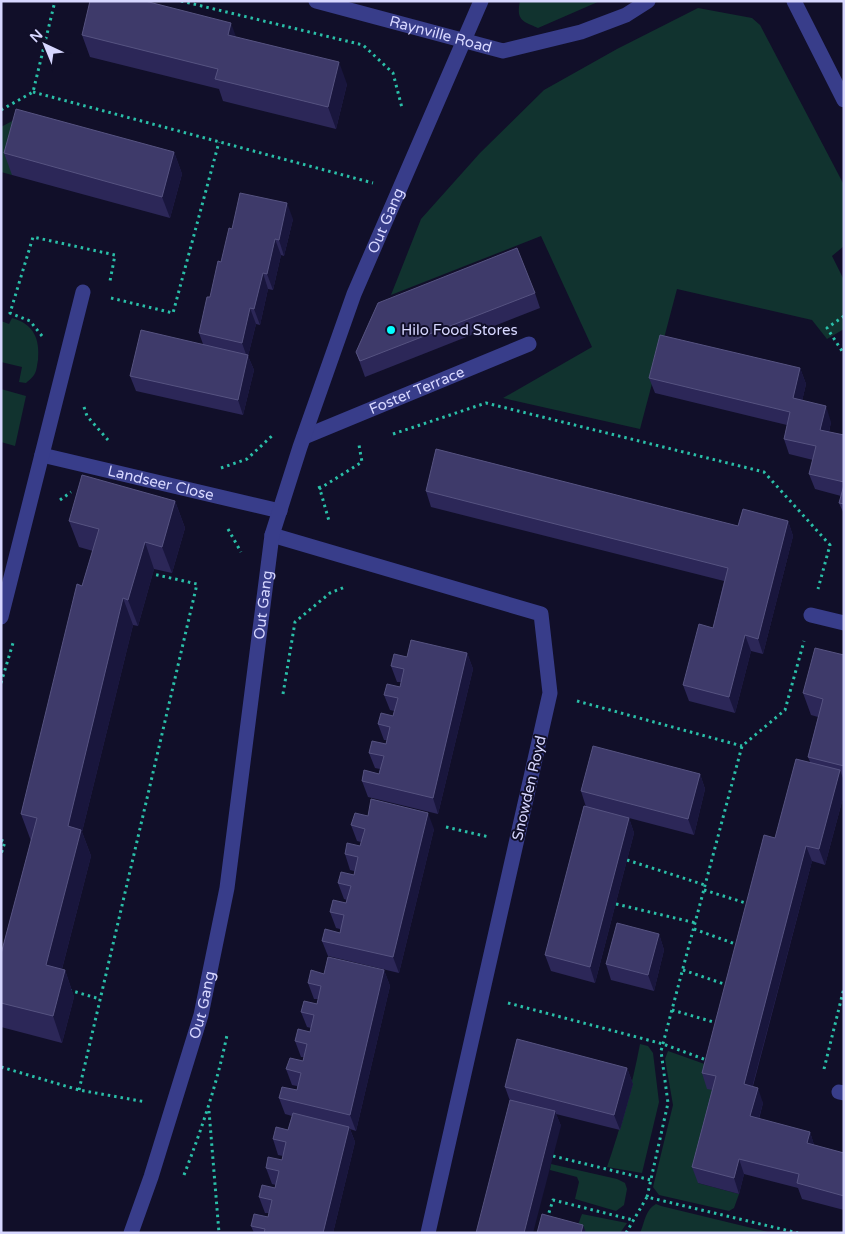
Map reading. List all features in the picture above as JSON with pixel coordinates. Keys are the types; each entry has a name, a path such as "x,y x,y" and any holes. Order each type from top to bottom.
{"street":[{"name":"Raynville Road","path":"316,1 503,51 581,32 626,15 648,1"},
{"name":"Out Gang","path":"131,1233 151,1178 201,1015 228,888 272,535 354,294 481,1"},
{"path":"794,1 844,100"},
{"path":"1,617 83,292"},
{"name":"Foster Terrace","path":"304,437 530,344"},
{"name":"Landseer Close","path":"42,455 280,511"},
{"name":"Snowden Royd","path":"272,535 541,614 550,693 428,1233"},
{"path":"811,615 844,623"}],"path":[{"path":"33,92 55,1"},
{"path":"181,1 364,46 393,73 403,108 400,117"},
{"path":"1,110 33,92 374,183 377,175"},
{"path":"83,292 173,313 219,142"},
{"path":"844,316 828,328 844,354"},
{"path":"83,401 87,416 111,444"},
{"path":"386,436 486,404 764,472 830,545 785,710 742,746 661,1051 668,1103 647,1197 626,1233"},
{"path":"215,470 247,459 274,434"},
{"path":"350,447 368,442"},
{"path":"319,488 362,462 359,444"},
{"path":"58,501 76,490"},
{"path":"227,527 243,556"},
{"path":"79,1090 197,584 153,574"},
{"path":"295,622 330,594 352,585"},
{"path":"1,683 15,634"},
{"path":"550,693 742,746"},
{"path":"446,828 476,834"},
{"path":"1,840 5,842 1,854"},
{"path":"627,860 705,885"},
{"path":"704,890 755,906"},
{"path":"616,904 696,923"},
{"path":"694,929 744,948"},
{"path":"683,970 734,987"},
{"path":"842,1092 820,1086 844,988"},
{"path":"66,989 100,999"},
{"path":"505,1002 663,1044 714,1063"},
{"path":"672,1010 724,1024"},
{"path":"1,1067 79,1090 173,1107"},
{"path":"207,1090 219,1233"},
{"path":"553,1156 651,1180"},
{"path":"647,1197 798,1233"},
{"path":"541,1222 546,1221 553,1200 633,1220"}],"green space":[{"path":"520,1 600,1 538,28 528,24 520,16"},
{"path":"698,8 752,18 760,25 844,185 844,246 832,256 844,280 844,329 827,339 812,320 677,289 640,429 503,398 592,347 541,236 391,295 421,219 480,153 544,90 617,49"},
{"path":"14,120 24,131 12,175 1,172 1,127"},
{"path":"12,318 26,324 30,328 38,345 36,372 26,383 19,382 22,367 1,362 1,321 9,324"},
{"path":"1,389 26,396 15,446 1,442"},
{"path":"640,1044 648,1046 653,1053 659,1102 642,1173 607,1167 626,1106"},
{"path":"668,1051 713,1067 722,1092 698,1183 739,1194 734,1208 729,1211 659,1195 653,1187 673,1105 665,1059"},
{"path":"551,1164 617,1179 625,1183 627,1189 624,1205 616,1211 575,1199 579,1182 577,1177 550,1170"},
{"path":"656,1204 772,1233 640,1233 647,1213"},
{"path":"582,1214 627,1223 620,1233 575,1233"}],"building":[{"path":"90,1 145,1 231,23 228,35 339,62 328,107 215,79 218,69 82,35"},
{"path":"16,109 174,152 162,197 4,153"},
{"path":"240,193 287,203 279,240 275,239 267,274 263,273 254,309 250,308 242,343 199,333 218,261 221,262 229,228 232,229"},
{"path":"517,248 535,293 360,361 356,352 378,303"},
{"path":"141,330 248,355 238,400 130,376"},
{"path":"660,335 800,368 793,398 826,406 820,430 844,435 844,482 809,474 816,446 784,439 790,412 649,378"},
{"path":"436,449 738,526 743,509 788,521 758,639 745,635 729,697 683,685 699,624 713,628 728,568 426,491"},
{"path":"82,475 175,501 162,547 145,542 128,600 123,598 68,826 81,830 46,965 65,970 53,1016 1,1003 1,954 37,818 21,814 77,584 82,586 99,529 69,521"},
{"path":"844,485 844,504 839,503"},
{"path":"411,640 467,653 433,798 362,781 364,770 379,774 384,756 369,753 372,741 386,744 390,727 378,724 381,713 393,716 398,698 384,695 387,684 400,687 404,669 391,666 394,654 407,657"},
{"path":"815,648 844,655 844,766 808,757 823,699 803,693"},
{"path":"593,746 700,774 688,819 581,791"},
{"path":"796,759 840,770 819,849 806,846 744,1084 758,1088 750,1116 810,1132 807,1143 844,1153 844,1196 797,1183 799,1174 739,1159 734,1178 692,1167 716,1076 702,1073 764,835 775,838"},
{"path":"371,799 428,813 393,957 322,941 325,929 340,933 344,915 330,912 333,900 346,903 351,886 338,883 341,872 354,875 358,857 345,854 347,843 360,846 365,829 351,825 355,813 368,816"},
{"path":"584,806 629,818 590,967 545,955"},
{"path":"617,923 659,934 648,975 606,964"},
{"path":"328,957 384,970 350,1115 279,1098 282,1087 297,1090 301,1073 286,1069 290,1058 303,1061 307,1044 295,1041 298,1029 310,1032 314,1015 301,1012 304,1001 317,1004 321,986 308,983 311,970 324,974"},
{"path":"517,1039 627,1068 614,1115 505,1087"},
{"path":"510,1100 555,1111 524,1233 476,1233"},
{"path":"293,1113 349,1127 323,1233 264,1233 265,1229 251,1226 254,1214 268,1217 272,1200 259,1197 262,1185 275,1188 279,1171 266,1168 268,1157 282,1160 286,1142 273,1139 276,1127 288,1130"},
{"path":"542,1214 583,1225 581,1233 537,1233"}],"place":[{"name":"Hilo Food Stores","path":"391,330"}]}
